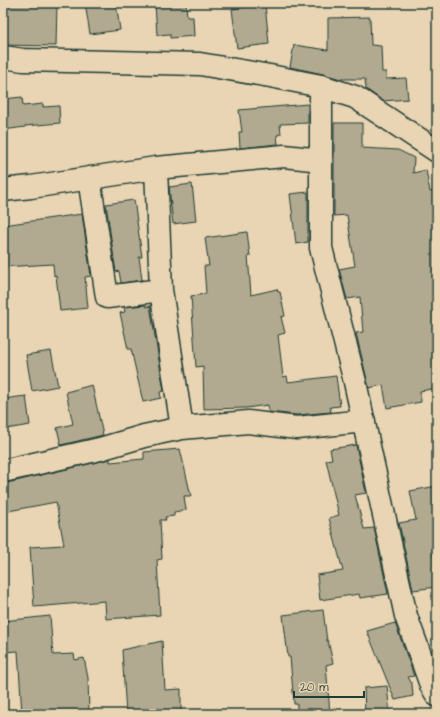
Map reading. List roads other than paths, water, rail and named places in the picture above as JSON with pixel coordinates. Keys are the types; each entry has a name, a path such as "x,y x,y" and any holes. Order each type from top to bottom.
{"street":[{"path":"3,57 23,60 200,64 321,86 355,97 437,151"},
{"path":"321,86 321,248 355,382 406,616 431,685 437,695"},
{"path":"3,190 156,168 284,156 321,160"},
{"path":"156,168 161,290 182,428"},
{"path":"89,178 107,297 161,290"},
{"path":"3,471 100,449 144,436 182,428 248,422 297,428 364,421"}]}
